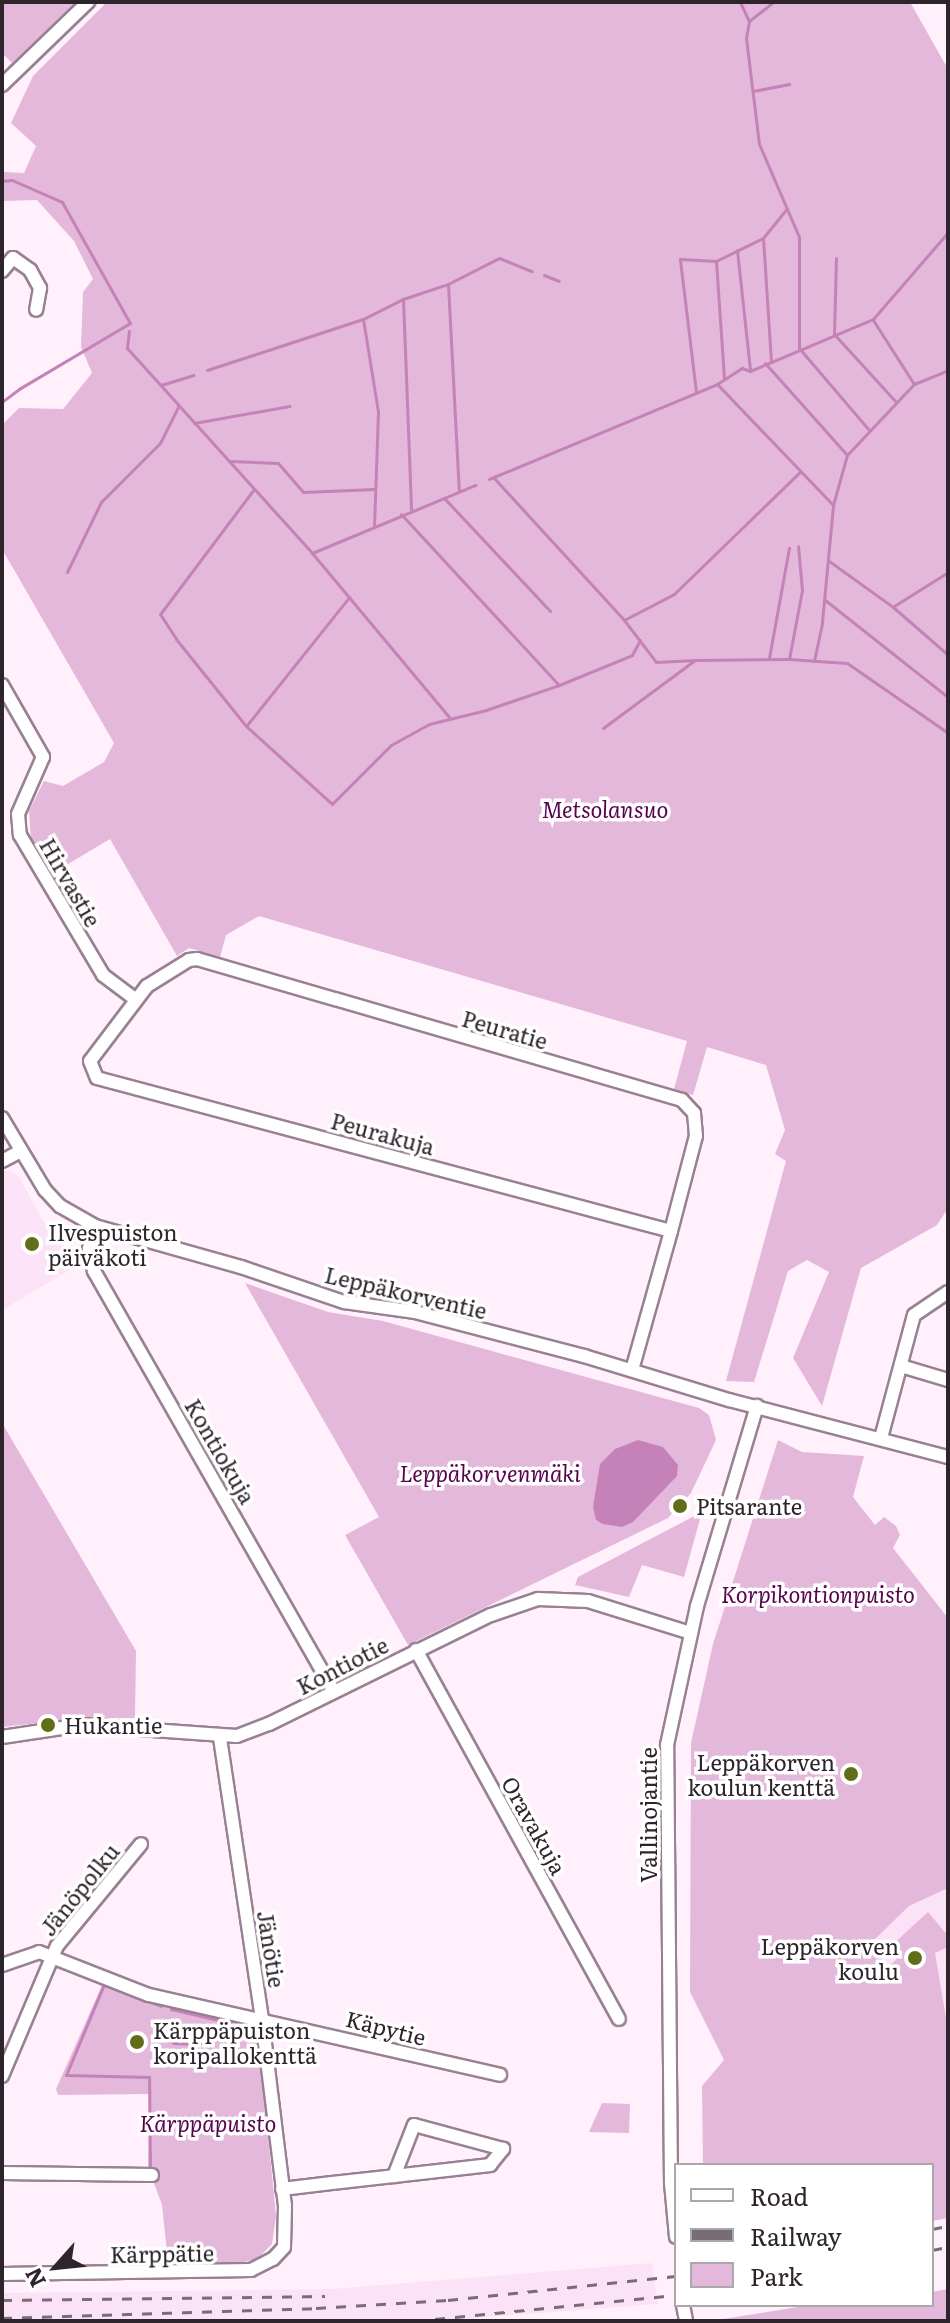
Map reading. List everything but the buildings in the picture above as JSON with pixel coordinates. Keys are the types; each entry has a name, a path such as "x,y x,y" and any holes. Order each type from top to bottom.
{"street":[{"path":"2,85 88,2"},
{"path":"2,271 8,256 30,270 40,288 36,310"},
{"name":"Hirvastie","path":"2,685 43,757 18,814 20,835 103,975 135,999"},
{"name":"Peuratie","path":"90,1067 94,1052 147,986 189,960 197,959 682,1100 694,1113 696,1136 632,1370"},
{"name":"Peurakuja","path":"90,1067 97,1078 671,1231"},
{"name":"Leppäkorventie","path":"2,1118 45,1190 60,1206 95,1226 241,1267 344,1302 415,1312 948,1457"},
{"path":"2,1161 21,1151"},
{"name":"Kontiokuja","path":"95,1226 89,1249 94,1271 334,1691"},
{"path":"881,1438 914,1315 948,1292"},
{"path":"901,1366 948,1380"},
{"name":"Vallinojantie","path":"674,2215 668,2046 667,1745 691,1633 757,1406"},
{"name":"Kontiotie","path":"2,1737 82,1725 142,1727 220,1737 253,1731 518,1603 548,1598 588,1601 691,1633"},
{"name":"Oravakuja","path":"416,1650 619,2019"},
{"name":"Jänötie","path":"220,1737 262,2019 282,2189 286,2235 284,2247 273,2259"},
{"name":"Jänöpolku","path":"2,1965 39,1952 50,1957 76,1919 141,1844"},
{"path":"2,2076 50,1957"},
{"name":"Käpytie","path":"50,1957 149,1995 500,2075"},
{"path":"282,2189 490,2165 503,2149 414,2125 394,2176"},
{"path":"2,2173 152,2175"},
{"name":"Kärppätie","path":"2,2274 205,2274 251,2270 273,2259"}],"shaded area":[{"name":"Ilvespuiston päiväkoti","path":"2,1171 11,1171 19,1177 45,1224 78,1265 2,1310"},
{"path":"638,1440 663,1447 678,1465 677,1476 633,1522 622,1527 603,1524 596,1520 593,1507 600,1464 615,1449"},
{"name":"Leppäkorven koulu","path":"948,1888 948,2030 938,1991 866,1986 880,1965 873,1940 909,1906"},
{"path":"652,2263 658,2304 433,2321 2,2321 2,2293 333,2289"}],"green space":[{"path":"2,2 75,2 12,63 2,53"},
{"name":"Metsolansuo","path":"107,2 910,2 948,69 948,1208 937,1225 861,1268 822,1406 793,1358 829,1272 807,1260 788,1271 754,1382 726,1381 786,1161 775,1154 785,1130 766,1065 707,1047 693,1095 674,1089 687,1041 259,916 226,935 220,957 189,948 177,956 110,839 53,873 31,839 29,811 44,781 63,786 104,762 114,743 2,549 2,425 19,408 63,409 92,373 81,347 83,292 93,279 74,241 37,200 2,201 2,172 24,173 36,146 11,123 33,76"},
{"name":"Leppäkorvenmäki","path":"245,1283 328,1312 383,1321 699,1408 709,1415 716,1440 691,1493 668,1518 408,1645 345,1535 379,1517"},
{"path":"2,1423 136,1651 135,1718 82,1718 2,1727"},
{"name":"Korpikontionpuisto","path":"778,1440 802,1452 864,1456 853,1497 875,1525 884,1517 896,1526 900,1535 893,1548 948,1618 948,1888 909,1906 874,1940 884,1951 880,1965 869,1982 896,1960 893,1944 928,1912 948,1936 948,1947 935,1953 948,2030 948,2218 934,2221 934,2163 703,2163 702,2086 724,2060 690,1992 691,1743 713,1644"},
{"path":"702,1512 684,1577 642,1565 629,1597 575,1585 578,1577"},
{"name":"Kärppäpuisto","path":"104,1981 161,2003 248,2024 258,2032 276,2216 272,2244 257,2259 244,2262 168,2262 162,2205 148,2167 149,2094 58,2095 56,2089"},
{"path":"602,2103 630,2104 629,2133 589,2132"},
{"path":"948,2289 948,2321 711,2321 798,2307 934,2307 934,2292"}],"waterway":[{"path":"740,2 749,21 746,38 759,144 799,237 799,348 870,431"},
{"path":"749,21 773,2"},
{"path":"753,91 789,84"},
{"path":"2,181 12,180 62,202 130,323 2,402"},
{"path":"696,392 680,259 716,261 763,238 787,208"},
{"path":"489,479 717,384 742,368 750,371 873,319 948,232"},
{"path":"763,238 771,361"},
{"path":"737,250 750,370"},
{"path":"207,370 363,319 403,299 448,284 499,258 531,271"},
{"path":"836,258 834,334 896,402"},
{"path":"716,261 724,379"},
{"path":"544,275 559,281"},
{"path":"448,284 459,492"},
{"path":"403,299 411,510"},
{"path":"363,319 378,412 374,526"},
{"path":"873,320 914,384"},
{"path":"129,331 127,348 312,553 450,718"},
{"path":"765,363 847,455"},
{"path":"814,661 822,622 833,505 847,455 914,384 948,370"},
{"path":"161,385 193,375"},
{"path":"717,384 833,505"},
{"path":"67,572 101,502 160,443 179,405"},
{"path":"194,423 289,406"},
{"path":"229,461 278,463 303,492 375,489"},
{"path":"626,619 674,594 799,473"},
{"path":"494,478 624,620 656,662 695,660"},
{"path":"312,553 475,485"},
{"path":"254,489 160,614 176,639 246,726 332,804 391,745 429,724 486,710 559,685 632,655 640,640"},
{"path":"444,498 550,611"},
{"path":"401,514 559,685"},
{"path":"789,659 802,590 798,546"},
{"path":"769,658 789,548"},
{"path":"829,561 893,607 948,655"},
{"path":"894,606 948,572"},
{"path":"247,725 349,597"},
{"path":"825,600 948,697"},
{"path":"603,728 695,660 789,659 847,663 948,733"},
{"path":"150,2168 149,2077 66,2075 104,1984 161,2006"},
{"path":"171,2009 231,2023"},
{"path":"173,2043 207,2044"}],"railway":[{"path":"934,2229 948,2226"},
{"path":"934,2250 948,2247"},
{"path":"2,2318 316,2308 448,2300 674,2276"},
{"path":"415,2321 674,2295"},
{"path":"2,2300 325,2296"}],"place":[{"name":"Ilvespuiston päiväkoti","path":"32,1244"},
{"name":"Pitsarante","path":"680,1506"},
{"name":"Hukantie","path":"48,1725"},
{"name":"Leppäkorven koulun kenttä","path":"851,1774"},
{"name":"Leppäkorven koulu","path":"915,1958"},
{"name":"Kärppäpuiston koripallokenttä","path":"137,2042"}]}
